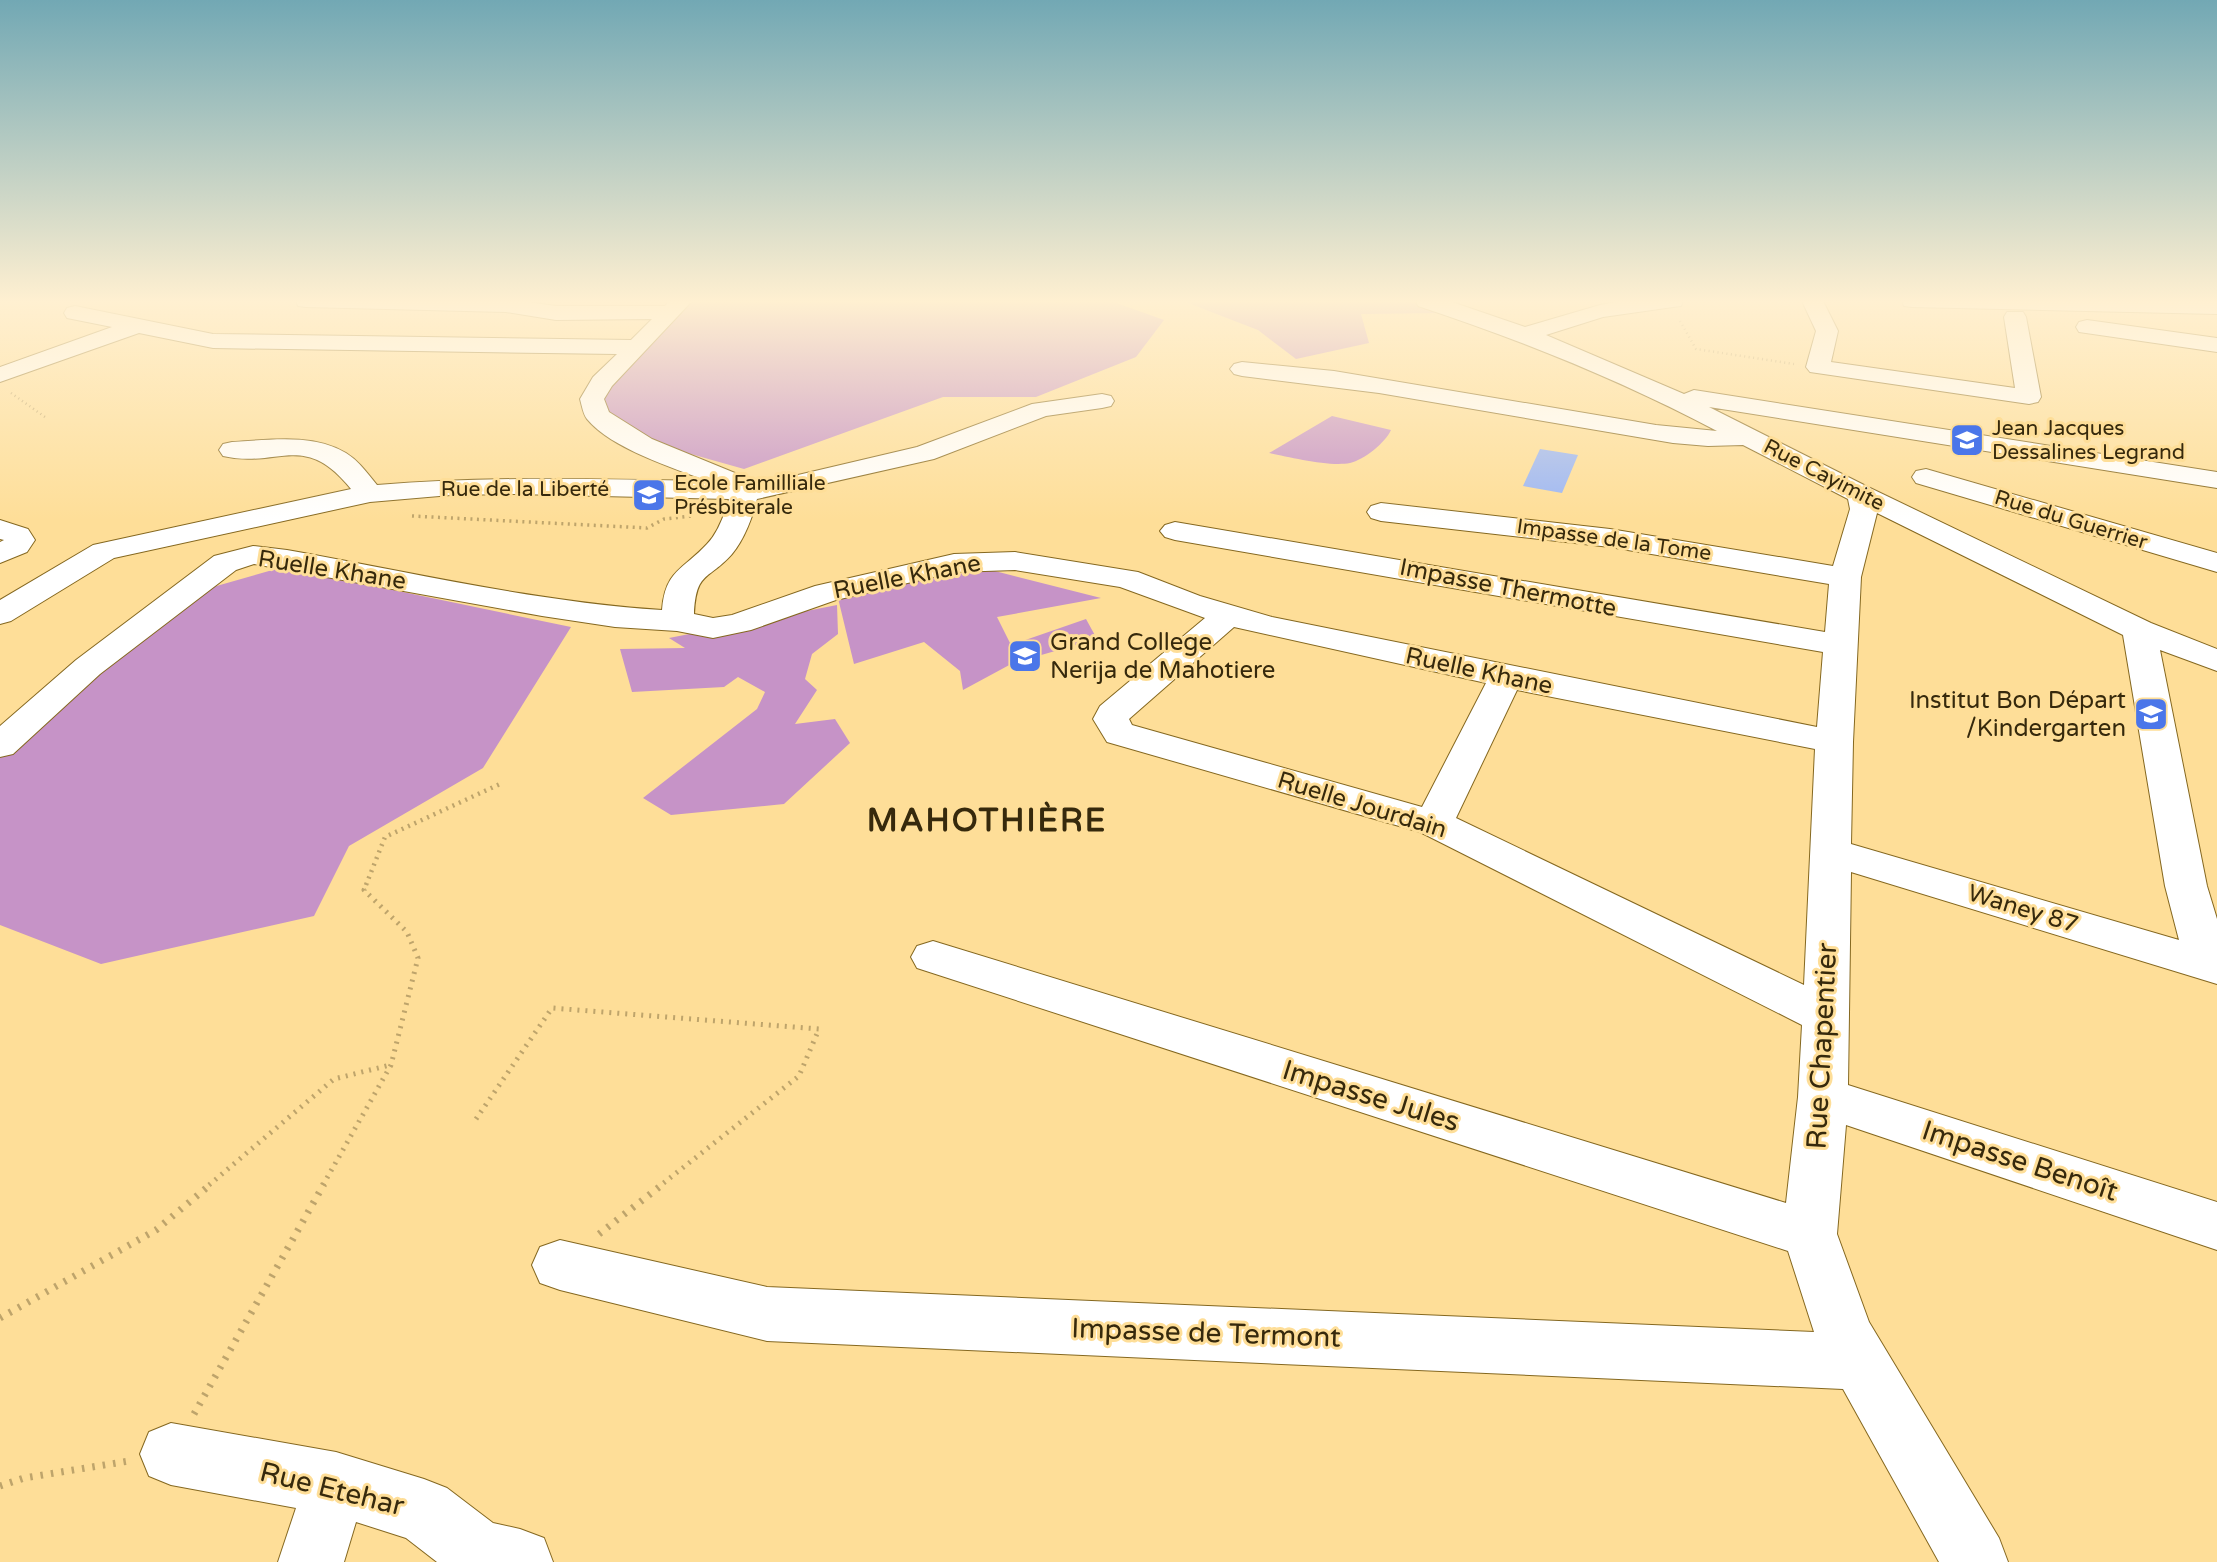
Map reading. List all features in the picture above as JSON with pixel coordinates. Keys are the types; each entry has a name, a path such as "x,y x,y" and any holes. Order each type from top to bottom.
{"street":[{"path":"6,384 29,374"},
{"path":"609,374 592,399 597,415 610,426 643,445 725,479 742,502 721,548 687,577 679,593 677,621"},
{"path":"1299,374 1336,377 1495,407 1681,435 1733,438 1748,436"},
{"name":"Rue Cayimite","path":"1619,374 1661,392 1858,494 2139,630 2217,661"},
{"path":"1866,374 2029,397 2025,374"},
{"path":"1661,392 2217,480"},
{"name":"Rue de la Liberté","path":"0,614 104,551 370,494 451,487 516,486 742,502 779,489 906,459 965,440 1041,409 1102,401"},
{"path":"232,450 288,449 325,453 345,466 370,494"},
{"name":"Rue du Guerrier","path":"1926,477 2217,564"},
{"name":"Rue Chapentier","path":"1858,494 1864,502 1864,509 1845,577 1834,742 1823,1097 1810,1234 1844,1334 1858,1362 1975,1562"},
{"name":"Impasse de la Tome","path":"1381,512 1596,536 1845,577"},
{"path":"0,529 18,535 20,540 16,546 0,554"},
{"name":"Impasse Thermotte","path":"1175,531 1393,566 1581,602 1841,645"},
{"name":"Ruelle Khane","path":"0,746 88,667 225,563 253,555 554,608 615,617 677,621 713,628 739,624 826,593 954,563 1015,561 1127,579 1189,603 1266,626 1834,742"},
{"name":"Ruelle Jourdain","path":"1228,615 1113,714 1111,719 1120,734 1434,823 1826,1016"},
{"path":"2139,630 2186,886 2213,967"},
{"path":"1434,823 1506,677"},
{"name":"Waney 87","path":"1829,851 2213,967"},
{"name":"Impasse Jules","path":"933,957 1810,1234"},
{"name":"Impasse Benoît","path":"1823,1097 2217,1226"},
{"name":"Impasse de Termont","path":"559,1265 767,1314 1858,1362"},
{"name":"Rue Etehar","path":"171,1454 336,1484 424,1511 478,1553 520,1562"},
{"path":"311,1562 336,1484"}],"path":[{"path":"6,384 45,417"},
{"path":"401,516 647,528 669,518 742,502"},
{"path":"0,1486 24,1478 171,1454 391,1065 418,958 407,932 364,890 385,837 500,784"},
{"path":"476,1119 552,1008 819,1029 799,1076 559,1265"},
{"path":"0,1318 156,1230 334,1079 391,1065"}],"shaded area":[{"path":"607,374 1094,374 1036,397 943,397 744,469 641,440 581,397"},
{"path":"1332,416 1391,430 1374,450 1350,463 1321,463 1269,453"},
{"path":"283,567 571,627 483,768 349,846 314,916 101,964 0,925 0,756 199,591"},
{"path":"987,569 1101,598 997,617 1011,645 1086,619 1097,639 1013,663 963,690 960,671 924,642 854,664 837,594"},
{"path":"837,605 838,634 812,654 805,679 817,690 795,724 835,719 850,743 784,804 671,815 643,798 757,709 765,692 738,677 724,687 632,692 620,649 685,648 669,638"}],"building":[{"path":"1540,449 1578,455 1562,493 1523,486"}],"place":[{"name":"Jean Jacques Dessalines Legrand","path":"1967,440"},
{"name":"Ecole Familliale Présbiterale","path":"649,495"},
{"name":"Grand College Nerija de Mahotiere","path":"1025,656"},
{"name":"Institut Bon Départ /Kindergarten","path":"2151,714"}],"district":[{"name":"MAHOTHIÈRE","path":"987,821"}]}
